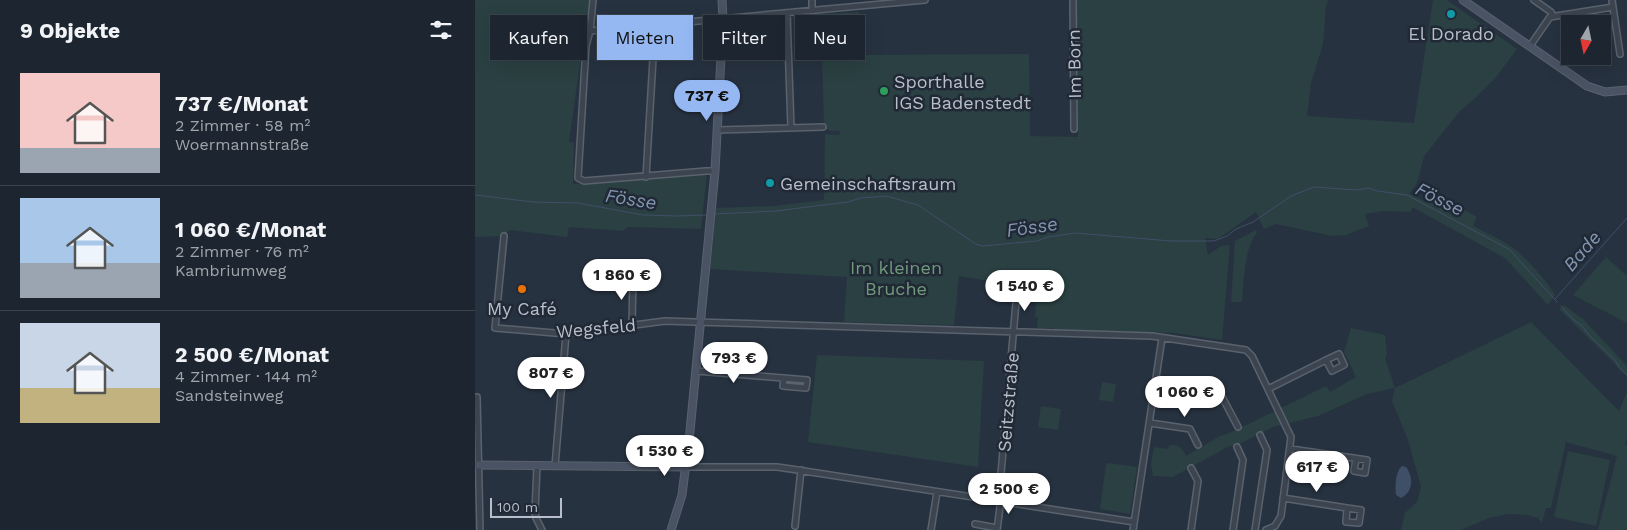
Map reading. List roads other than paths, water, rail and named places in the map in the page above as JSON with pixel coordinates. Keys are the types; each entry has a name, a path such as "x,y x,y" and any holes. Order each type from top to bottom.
{"street":[{"path":"593,0 590,31 586,46 578,175 580,180 715,171"},
{"path":"722,0 723,15"},
{"path":"812,0 812,10"},
{"path":"766,15 864,3 925,0"},
{"name":"Im Born","path":"1073,0 1074,129"},
{"path":"1463,0 1587,86 1605,92 1627,90"},
{"path":"1534,0 1551,12 1553,16"},
{"path":"1612,0 1620,54"},
{"path":"1530,46 1553,16 1613,8"},
{"path":"787,13 791,128"},
{"path":"590,31 597,30"},
{"path":"646,177 653,60"},
{"path":"671,530 679,508 686,469 715,171 721,60"},
{"path":"717,130 823,127"},
{"name":"Wegsfeld","path":"504,236 495,328 566,334 665,321 700,322"},
{"path":"632,325 633,276"},
{"name":"Seitzstraße","path":"997,529 1017,291"},
{"path":"700,322 1152,336 1246,350 1252,356 1291,437 1291,449 1279,522 1266,530"},
{"path":"555,466 566,334"},
{"path":"1133,530 1163,338"},
{"path":"1268,389 1326,360"},
{"path":"696,371 784,378"},
{"path":"1156,381 1219,391 1238,427"},
{"path":"475,397 477,397 477,464 480,530"},
{"path":"1150,423 1190,429 1198,445"},
{"path":"1255,530 1267,450 1260,435"},
{"path":"1233,530 1243,460 1237,446"},
{"path":"1291,449 1356,459"},
{"path":"477,464 686,469 777,467 1135,522"},
{"path":"537,466 535,512 541,530"},
{"path":"1191,468 1198,482 1191,530"},
{"path":"795,526 801,470"},
{"path":"931,530 937,492"},
{"path":"1283,498 1347,508"},
{"path":"975,524 983,528 997,529"}],"water":[{"path":"1402,466 1406,467 1409,471 1411,484 1408,492 1401,498 1396,495 1396,483 1398,472"}],"waterway":[{"name":"Fösse","path":"714,214 776,211 886,196 918,205 976,244 982,246 1037,241 1048,237 1075,233 1171,241 1214,241 1253,222 1291,196 1314,187 1356,190 1369,188 1377,191 1407,195 1510,250 1557,302"},
{"name":"Fösse","path":"475,195 533,202 578,203 643,215 707,215"},
{"name":"Bade","path":"1555,299 1627,218"},
{"name":"Fösse","path":"1561,306 1615,360 1620,369 1627,375"}],"place":[{"name":"El Dorado","path":"1451,14"},
{"name":"Sporthalle IGS Badenstedt","path":"884,91"},
{"name":"Gemeinschaftsraum","path":"770,183"},
{"name":"My Café","path":"522,289"}],"park label":[{"name":"Im kleinen Bruche","path":"896,277"}]}
